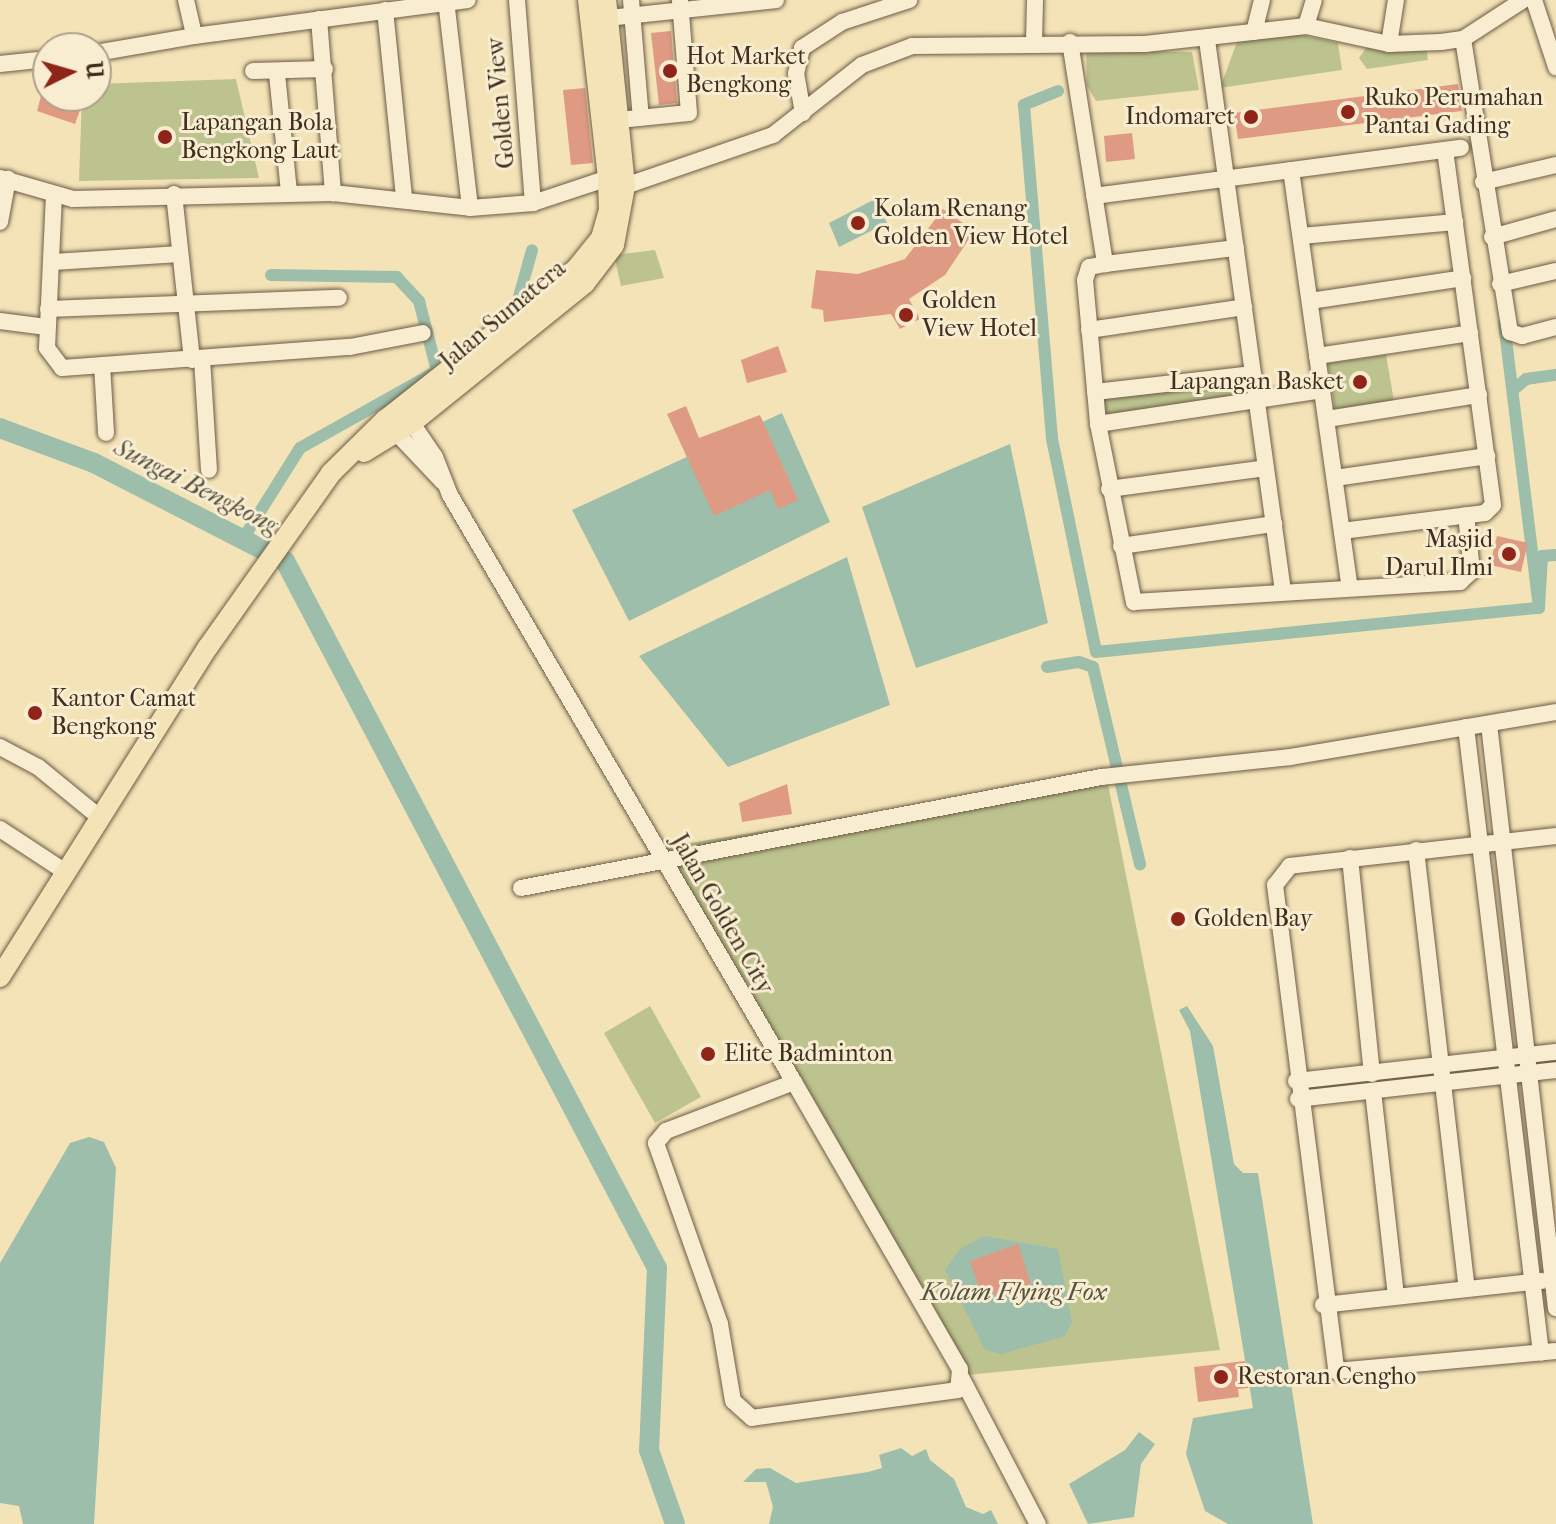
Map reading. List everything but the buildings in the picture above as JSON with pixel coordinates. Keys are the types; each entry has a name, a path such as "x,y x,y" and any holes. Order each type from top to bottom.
{"main road":[{"name":"Jalan Sumatera","path":"588,0 617,182"},
{"name":"Jalan Sumatera","path":"0,977 64,871 248,589 285,533 331,473 585,283 614,245 619,120 607,9"}],"street":[{"path":"186,0 194,36"},
{"path":"112,50 194,36 468,0"},
{"name":"Golden View","path":"517,0 533,203"},
{"path":"607,9 776,0"},
{"path":"803,113 796,74 802,48 842,22 909,0"},
{"path":"1034,42 1035,0"},
{"path":"1254,32 1262,0"},
{"path":"1306,26 1314,0"},
{"path":"1389,44 1396,0"},
{"path":"0,222 4,178 73,199 289,192 404,197 470,208 533,203 617,182 773,135 884,53 1034,42 1207,40 1306,26 1389,44 1463,39 1523,0"},
{"path":"1534,0 1556,67"},
{"path":"446,1 470,208"},
{"path":"619,120 689,113 680,5"},
{"path":"632,7 641,118"},
{"path":"385,10 404,197"},
{"path":"319,19 333,193"},
{"path":"1463,39 1492,237 1513,335 1556,327"},
{"path":"1207,40 1283,591"},
{"path":"1070,42 1105,264"},
{"path":"0,64 32,61"},
{"path":"253,71 277,74 325,69"},
{"path":"277,74 289,192"},
{"path":"1094,196 1453,149 1455,222 1493,505 1466,515 1342,531"},
{"path":"1483,182 1556,165"},
{"path":"1291,170 1350,588"},
{"path":"54,194 53,262 47,327 55,365 197,359 408,341 423,333"},
{"path":"174,194 209,470"},
{"path":"1492,237 1556,219"},
{"path":"1301,236 1455,222"},
{"path":"1236,248 1105,264 1085,274 1098,424 1134,602 1460,582 1472,571 1466,515"},
{"path":"53,262 180,254"},
{"path":"1500,284 1556,271"},
{"path":"1310,301 1463,278"},
{"path":"48,309 186,307 339,298"},
{"path":"1089,330 1244,307"},
{"path":"0,321 47,327"},
{"path":"1317,356 1470,333"},
{"path":"102,365 106,433"},
{"path":"1095,392 1253,374"},
{"path":"1098,424 1322,390"},
{"path":"1327,419 1479,395"},
{"name":"Jalan Golden City","path":"399,421 443,482 794,1082 961,1373 1038,1524"},
{"path":"1335,478 1487,456"},
{"path":"1109,489 1266,468"},
{"path":"1121,546 1274,524"},
{"path":"521,888 1112,776 1290,757 1556,712"},
{"path":"1489,724 1506,841 1556,1308"},
{"path":"1466,727 1483,843 1532,1282 1548,1352 1345,1373 1332,1364 1323,1305 1275,885 1290,866 1416,850 1483,843 1556,836"},
{"path":"0,747 38,767 99,817"},
{"path":"1480,822 1503,819"},
{"path":"0,829 64,871"},
{"path":"1416,850 1467,1288"},
{"path":"1350,858 1396,1296"},
{"path":"1495,952 1517,949"},
{"path":"1298,1099 1372,1082 1530,1064 1556,1052"},
{"path":"1530,1064 1556,1070"},
{"path":"1296,1081 1372,1082"},
{"path":"794,1082 666,1131 656,1143 720,1324 733,1401 752,1418 907,1401 958,1390 961,1373"},
{"path":"1521,1179 1542,1176"},
{"path":"1323,1305 1554,1280"}],"green space":[{"path":"1287,32 1338,43 1342,70 1220,88 1237,42"},
{"path":"1426,46 1428,60 1367,69 1359,58 1366,48"},
{"path":"1086,50 1192,52 1199,90 1096,101 1087,86"},
{"name":"Lapangan Bola Bengkong Laut","path":"236,79 259,178 79,181 81,112 112,112 112,83"},
{"path":"655,250 664,278 621,286 614,255"},
{"name":"Lapangan Basket","path":"1386,355 1394,401 1335,411 1328,363"},
{"path":"1238,379 1241,397 1096,418 1094,399"},
{"path":"1106,774 1220,1350 967,1375 660,848"},
{"path":"650,1006 701,1097 655,1123 604,1033"}],"water":[{"name":"Kolam Renang Golden View Hotel","path":"875,199 887,223 839,247 829,223"},
{"path":"782,413 830,522 629,621 572,510"},
{"path":"1010,444 1048,623 916,668 862,507"},
{"path":"847,557 890,705 728,767 639,656"},
{"path":"1187,1006 1213,1046 1234,1164 1243,1173 1258,1173 1313,1524 1228,1524 1205,1511 1186,1454 1193,1418 1253,1408 1190,1031 1179,1010"},
{"path":"89,1137 104,1142 116,1168 94,1524 23,1524 19,1506 0,1503 0,1263 70,1143"},
{"name":"Kolam Flying Fox","path":"984,1236 1058,1249 1072,1322 1065,1336 1001,1354 985,1350 945,1270 960,1249"},
{"path":"1139,1432 1155,1444 1141,1464 1134,1517 1088,1524 1069,1484 1125,1450"},
{"path":"901,1448 912,1456 926,1449 930,1460 954,1479 966,1507 983,1514 991,1510 998,1524 769,1524 773,1507 766,1482 743,1482 756,1469 770,1468 796,1483 868,1472 882,1468 879,1455"}],"waterway":[{"path":"1058,91 1024,105 1052,439 1096,652 1539,608"},
{"path":"515,311 532,250"},
{"name":"Sungai Bengkong","path":"241,542 300,448 437,371 419,301 397,277 271,275"},
{"path":"1504,323 1539,608 1542,556 1556,555"},
{"path":"1513,390 1526,379 1556,375"},
{"name":"Sungai Bengkong","path":"0,428 94,463 285,561 657,1268 649,1450 675,1524"},
{"path":"1047,667 1079,662 1093,667 1140,864"}],"place":[{"name":"Hot Market Bengkong","path":"670,71"},
{"name":"Ruko Perumahan Pantai Gading","path":"1348,112"},
{"name":"Indomaret","path":"1251,117"},
{"name":"Lapangan Bola Bengkong Laut","path":"165,137"},
{"name":"Kolam Renang Golden View Hotel","path":"858,223"},
{"name":"Golden View Hotel","path":"906,315"},
{"name":"Lapangan Basket","path":"1360,382"},
{"name":"Masjid Darul Ilmi","path":"1509,554"},
{"name":"Kantor Camat Bengkong","path":"35,713"},
{"name":"Golden Bay","path":"1178,919"},
{"name":"Elite Badminton","path":"708,1054"},
{"name":"Restoran Cengho","path":"1221,1377"}]}
